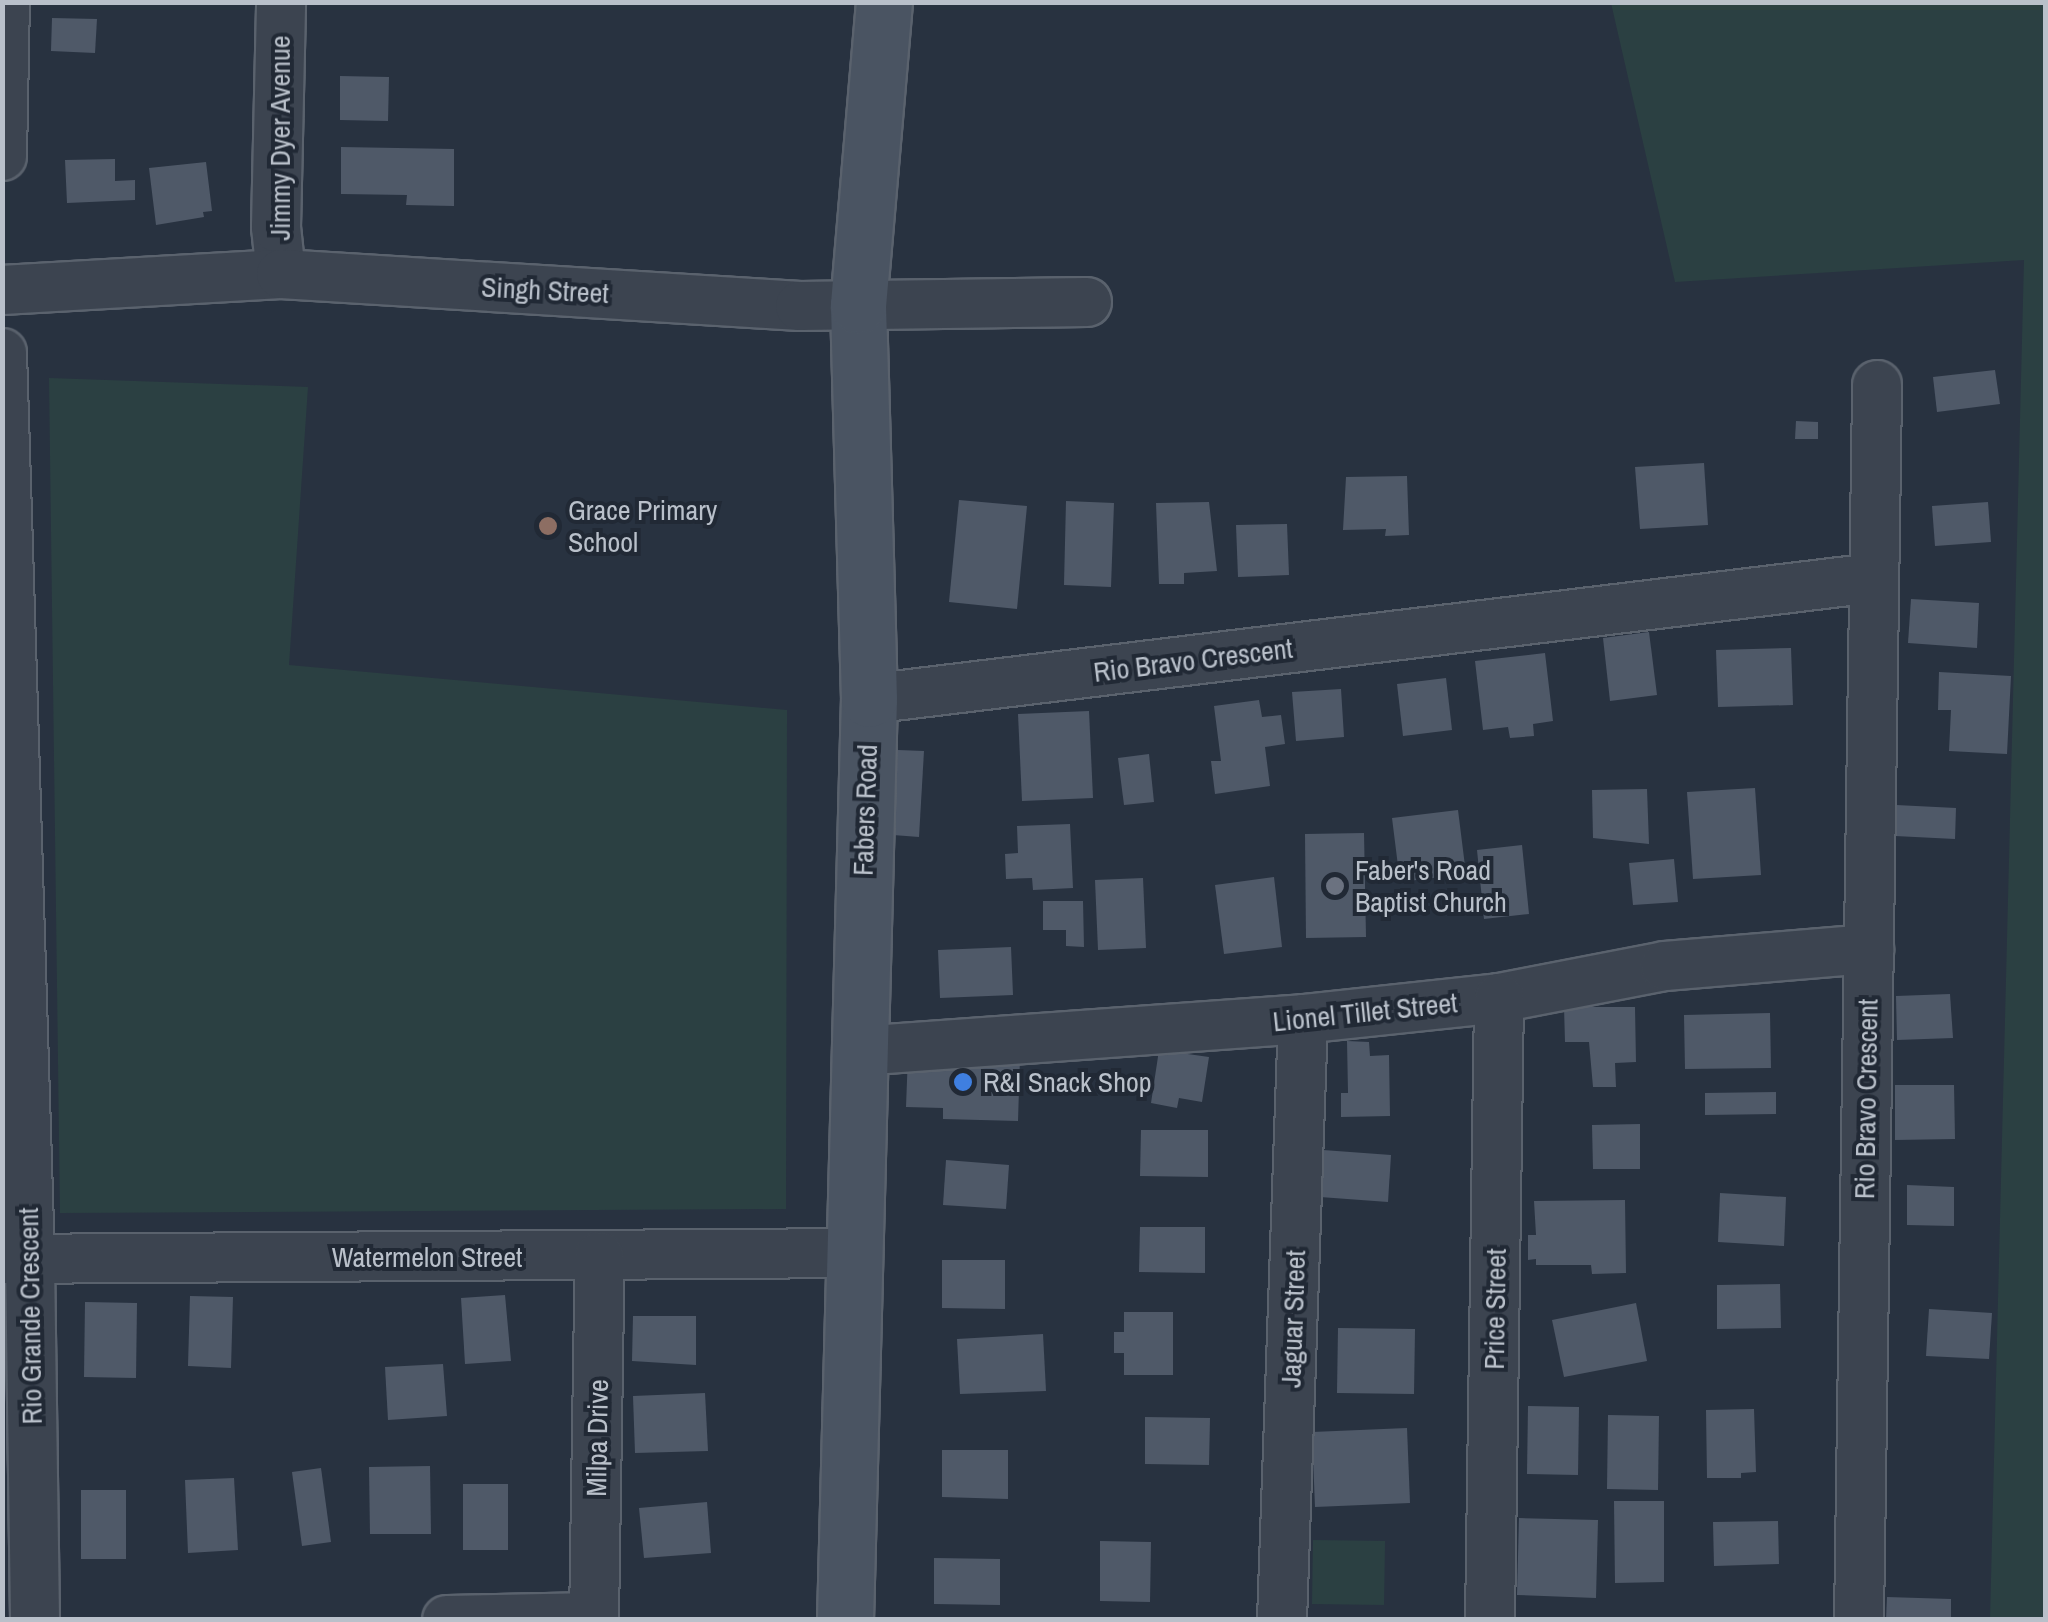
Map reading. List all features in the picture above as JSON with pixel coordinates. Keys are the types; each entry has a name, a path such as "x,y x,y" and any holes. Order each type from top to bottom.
{"main road":[{"name":"Fabers Road","path":"845,1620 851,1253 868,699 858,305 884,2"}],"street":[{"path":"2,156 5,2"},
{"name":"Jimmy Dyer Avenue","path":"281,2 276,227 281,274"},
{"name":"Singh Street","path":"2,290 281,274 781,305 1087,302"},
{"name":"Rio Grande Crescent","path":"2,353 16,1259 35,1620"},
{"name":"Rio Bravo Crescent","path":"1859,1620 1878,385"},
{"name":"Rio Bravo Crescent","path":"868,699 1874,578"},
{"name":"Lionel Tillet Street","path":"858,1050 1303,1019 1500,998 1665,966 1869,950"},
{"name":"Price Street","path":"1490,1620 1500,998"},
{"name":"Jaguar Street","path":"1282,1620 1303,1019"},
{"name":"Watermelon Street","path":"16,1259 851,1253"},
{"name":"Milpa Drive","path":"594,1618 600,1256"},
{"path":"448,1620 594,1618"}],"green space":[{"path":"1611,3 2045,3 2045,1619 1990,1619 2024,260 1675,282"},
{"path":"49,378 308,387 289,665 787,710 786,1209 60,1213"},
{"path":"1313,1540 1385,1541 1384,1605 1312,1604"}],"building":[{"path":"52,18 97,19 95,53 51,51"},
{"path":"340,76 389,77 388,121 340,120"},
{"path":"341,147 454,149 454,206 406,205 407,195 341,194"},
{"path":"115,159 115,181 135,180 135,200 67,203 65,160"},
{"path":"206,162 212,211 203,212 204,217 156,225 149,168"},
{"path":"1995,370 2000,404 1937,412 1933,377"},
{"path":"1796,421 1818,422 1818,439 1795,439"},
{"path":"1704,463 1708,525 1640,529 1635,467"},
{"path":"1407,476 1409,535 1385,536 1386,529 1343,530 1346,477"},
{"path":"959,500 1027,506 1017,609 949,602"},
{"path":"1066,501 1114,503 1111,587 1064,585"},
{"path":"1209,502 1217,571 1184,573 1184,584 1159,584 1156,503"},
{"path":"1988,502 1991,542 1935,546 1932,506"},
{"path":"1287,524 1289,575 1238,577 1236,525"},
{"path":"1911,599 1979,603 1977,648 1908,643"},
{"path":"1649,632 1657,695 1610,701 1603,638"},
{"path":"1791,648 1793,705 1718,707 1716,650"},
{"path":"1545,653 1553,721 1533,724 1534,736 1510,738 1508,727 1483,730 1475,661"},
{"path":"1939,672 2011,676 2007,754 1949,751 1951,710 1938,710"},
{"path":"1446,678 1452,730 1403,736 1397,684"},
{"path":"1341,689 1344,737 1296,741 1292,692"},
{"path":"1259,700 1262,717 1281,715 1285,744 1265,747 1270,786 1215,794 1211,761 1221,761 1214,706"},
{"path":"1089,711 1093,798 1022,801 1018,714"},
{"path":"898,750 924,751 919,837 893,835"},
{"path":"1149,754 1154,802 1124,805 1118,758"},
{"path":"1755,788 1761,875 1693,879 1687,792"},
{"path":"1647,789 1649,844 1593,838 1592,790"},
{"path":"1896,805 1956,808 1955,839 1895,836"},
{"path":"1458,810 1466,874 1400,882 1392,818"},
{"path":"1070,824 1073,888 1033,890 1032,878 1006,879 1005,854 1018,853 1017,826"},
{"name":"Faber's Road Baptist Church","path":"1364,833 1366,937 1306,938 1305,834"},
{"path":"1522,845 1529,914 1484,919 1477,850"},
{"path":"1674,859 1678,902 1633,905 1629,863"},
{"path":"1274,877 1282,947 1224,954 1215,885"},
{"path":"1143,878 1146,948 1098,950 1095,880"},
{"path":"1043,901 1083,901 1084,947 1066,946 1066,930 1043,930"},
{"path":"1011,947 1013,995 940,998 938,950"},
{"path":"1950,994 1953,1038 1897,1040 1896,996"},
{"path":"1564,1007 1635,1007 1636,1062 1615,1063 1616,1087 1593,1087 1589,1042 1565,1042"},
{"path":"1770,1013 1771,1068 1685,1069 1684,1015"},
{"path":"1347,1041 1369,1042 1370,1056 1389,1055 1390,1116 1341,1117 1341,1093 1348,1093"},
{"path":"1159,1050 1209,1057 1202,1102 1179,1098 1177,1108 1151,1103"},
{"name":"R&I Snack Shop","path":"908,1054 1020,1057 1018,1121 943,1119 943,1108 906,1107"},
{"path":"1895,1085 1954,1085 1955,1139 1895,1140"},
{"path":"1776,1092 1776,1114 1705,1115 1705,1093"},
{"path":"1640,1124 1640,1169 1593,1169 1592,1125"},
{"path":"1141,1130 1208,1130 1208,1177 1140,1176"},
{"path":"1323,1150 1391,1155 1388,1202 1320,1197"},
{"path":"946,1160 1009,1165 1006,1209 943,1205"},
{"path":"1907,1185 1954,1187 1954,1226 1907,1225"},
{"path":"1720,1193 1786,1197 1784,1246 1718,1242"},
{"path":"1625,1200 1626,1273 1592,1274 1591,1265 1536,1265 1536,1259 1528,1260 1528,1235 1536,1235 1534,1201"},
{"path":"1140,1227 1205,1227 1205,1273 1139,1272"},
{"path":"942,1260 1005,1260 1005,1309 942,1308"},
{"path":"1780,1284 1781,1328 1717,1329 1717,1285"},
{"path":"505,1295 511,1361 465,1364 461,1298"},
{"path":"190,1296 233,1297 231,1368 188,1366"},
{"path":"85,1302 137,1303 136,1378 84,1377"},
{"path":"1636,1303 1647,1361 1564,1377 1552,1320"},
{"path":"1929,1309 1992,1313 1989,1359 1926,1356"},
{"path":"1124,1312 1173,1312 1173,1375 1124,1375 1124,1353 1114,1353 1114,1332 1124,1332"},
{"path":"633,1316 696,1316 696,1365 632,1361"},
{"path":"1338,1328 1415,1329 1414,1394 1337,1393"},
{"path":"1043,1334 1046,1391 960,1394 957,1339"},
{"path":"443,1364 447,1416 388,1420 385,1367"},
{"path":"705,1393 708,1451 635,1453 633,1396"},
{"path":"1528,1406 1579,1407 1578,1475 1527,1474"},
{"path":"1754,1409 1756,1472 1741,1473 1741,1478 1707,1478 1706,1410"},
{"path":"1608,1415 1659,1416 1658,1490 1607,1489"},
{"path":"1145,1417 1210,1418 1209,1465 1145,1464"},
{"path":"1407,1428 1410,1503 1315,1507 1312,1432"},
{"path":"942,1450 1008,1450 1008,1499 942,1497"},
{"path":"430,1466 431,1534 370,1534 369,1467"},
{"path":"321,1468 331,1542 302,1546 292,1472"},
{"path":"234,1478 238,1550 188,1553 185,1480"},
{"path":"463,1484 508,1484 508,1550 463,1550"},
{"path":"81,1490 126,1490 126,1559 81,1559"},
{"path":"1614,1501 1664,1501 1664,1582 1615,1583"},
{"path":"707,1502 711,1553 644,1558 639,1508"},
{"path":"1519,1518 1598,1520 1596,1598 1517,1595"},
{"path":"1778,1521 1779,1564 1714,1566 1713,1522"},
{"path":"1100,1541 1151,1542 1150,1602 1100,1601"},
{"path":"934,1558 1000,1559 1000,1605 934,1604"},
{"path":"1887,1597 1951,1599 1951,1620 1886,1620"}],"place":[{"name":"Grace Primary School","path":"548,526"},
{"name":"Faber's Road Baptist Church","path":"1335,886"},
{"name":"R&I Snack Shop","path":"963,1082"}]}
